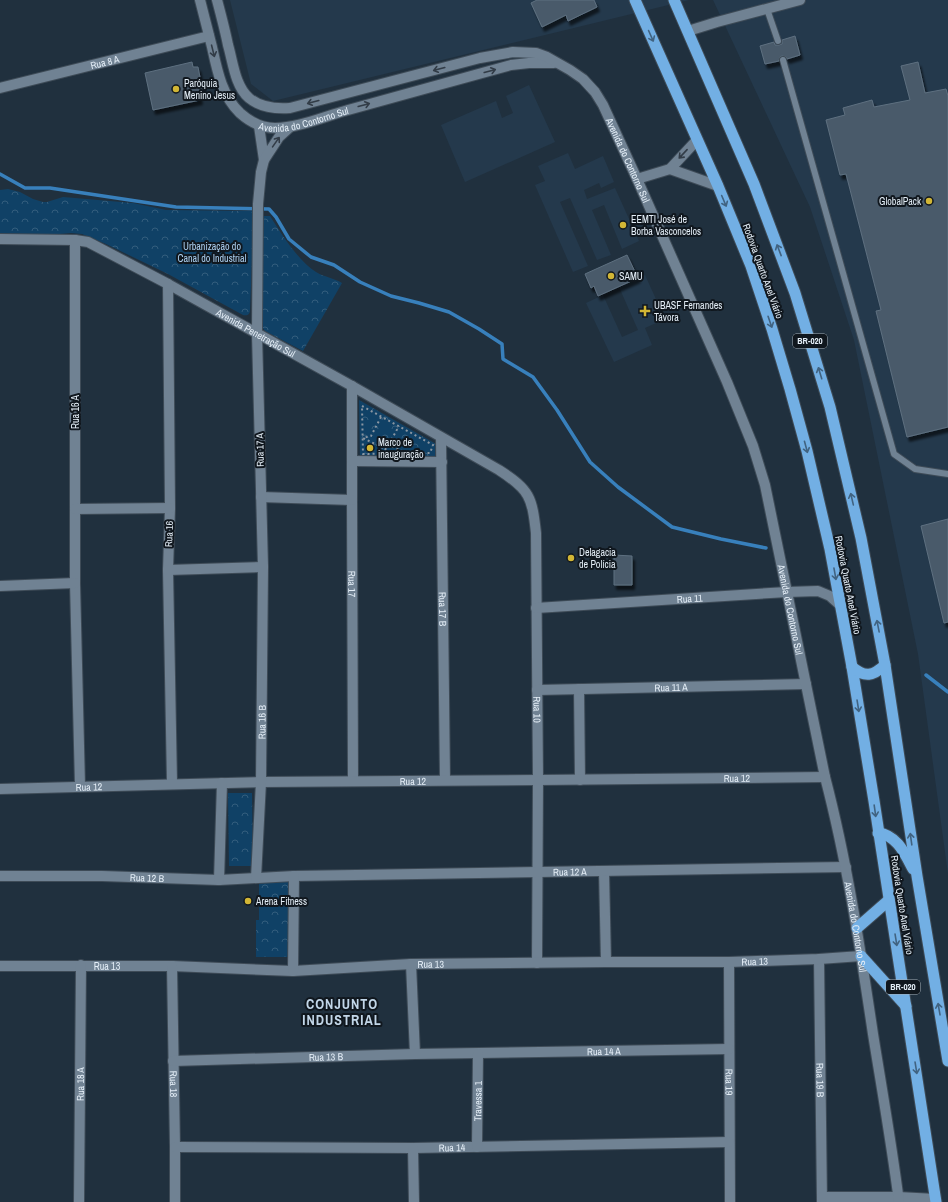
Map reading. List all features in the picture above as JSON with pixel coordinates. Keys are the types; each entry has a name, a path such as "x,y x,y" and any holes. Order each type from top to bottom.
{"highway":[{"name":"Rodovia Quarto Anel Viário","path":"635,0 718,186 751,266 772,329 807,451 830,549 852,667 890,900 936,1201"},
{"name":"Rodovia Quarto Anel Viário","path":"674,0 754,184 795,293 832,415 861,538 885,665 917,876 948,1061"},
{"path":"852,667 859,673 870,674 878,671 885,665"},
{"path":"878,833 887,835 898,843 917,876"},
{"path":"857,928 890,900"},
{"path":"861,956 906,1007"}],"street":[{"name":"Avenida do Contorno Sul","path":"200,0 219,75 231,103 246,119 259,126 270,128 290,127 511,66 529,63 558,63"},
{"name":"Avenida do Contorno Sul","path":"217,0 236,77 248,98 257,104 266,107 280,109 290,108 480,58 513,52 536,53 547,57 570,70 583,79 595,92 603,105 727,382 753,446 765,485 825,777 846,867 857,928 899,1200"},
{"path":"688,31 800,0"},
{"name":"Rua 8 A","path":"0,88 209,36"},
{"path":"259,126 264,160"},
{"path":"264,160 279,137 290,127"},
{"path":"637,179 670,169 697,140"},
{"name":"Rua 17 A","path":"263,567 258,334 258,204 261,172 264,160"},
{"path":"670,169 718,186"},
{"name":"Avenida Penetração Sul","path":"0,239 75,240 88,242 168,284 352,386 499,470"},
{"name":"Rua 16 A","path":"75,240 75,583"},
{"name":"Rua 16","path":"168,284 170,508 168,570 172,783"},
{"name":"Rua 17","path":"352,386 353,781"},
{"name":"Rua 17 B","path":"441,438 445,780"},
{"path":"352,461 442,462"},
{"name":"Rua 10","path":"499,470 520,485 531,501 536,533 538,780 537,963"},
{"path":"261,498 352,500"},
{"path":"75,509 170,508"},
{"path":"168,570 263,567"},
{"name":"Rua 16 B","path":"256,878 261,782 263,567"},
{"path":"0,586 75,583 80,786"},
{"name":"Rua 11","path":"536,608 818,591 830,596 840,605"},
{"name":"Rua 11 A","path":"537,690 806,684"},
{"path":"579,689 580,780"},
{"name":"Rua 12","path":"0,789 172,783 825,777"},
{"path":"219,880 222,783"},
{"name":"Rua 12 A","path":"294,876 846,867"},
{"path":"604,871 606,962"},
{"name":"Rua 12 B","path":"0,876 102,876 219,880 294,876"},
{"path":"293,971 294,876"},
{"name":"Rua 13","path":"0,966 172,966 293,971 411,964 729,962 861,956"},
{"name":"Rua 19 B","path":"819,959 822,1199"},
{"name":"Rua 19","path":"729,962 730,1202"},
{"path":"411,964 415,1054"},
{"name":"Rua 18 A","path":"79,1202 81,965"},
{"name":"Rua 18","path":"172,966 175,1147 174,1202"},
{"name":"Rua 14 A","path":"478,1054 730,1049"},
{"name":"Rua 13 B","path":"173,1061 415,1054 478,1054"},
{"name":"Travessa 1","path":"478,1054 478,1147"},
{"name":"Rua 14","path":"175,1147 413,1148 729,1142"},
{"path":"413,1148 414,1202"},
{"path":"822,1199 936,1201"}],"lane":[{"path":"768,9 778,41"},
{"path":"783,60 894,454 915,469 948,474"}],"path":[{"path":"362,406 381,417 433,445 430,453 363,454 362,406"},
{"path":"363,438 371,436 381,417"},
{"path":"383,454 399,426"},
{"path":"363,438 386,449"},
{"path":"388,445 408,454"}],"shaded area":[{"path":"230,0 689,0 273,101 251,84"},
{"path":"713,0 948,0 948,874 918,654 854,340 810,207"},
{"path":"529,85 555,142 465,182 441,125 496,101 502,118 513,113 506,96"},
{"name":"EEMTI José de Borba Vasconcelos","path":"568,153 575,169 603,156 614,182 601,188 599,183 584,190 587,199 615,188 639,241 622,249 604,205 592,210 611,255 597,260 570,198 560,202 588,266 573,272 535,185 545,181 538,166"},
{"name":"UBASF Fernandes Távora","path":"645,275 665,319 645,328 652,345 614,362 586,303 603,295 622,337 638,330 619,287"}],"green space":[{"name":"Urbanização do Canal do Industrial","path":"8,189 20,192 33,199 43,202 63,197 133,203 166,210 254,211 249,314 243,315 168,274 82,234 0,234 0,190"},
{"name":"Urbanização do Canal do Industrial","path":"262,216 270,216 290,246 309,267 319,274 342,283 303,351 265,331 262,327"},
{"path":"359,400 436,444 435,456 360,457"},
{"path":"228,793 252,793 253,866 229,866"},
{"path":"259,880 289,880 289,957 256,957 256,920 259,920"}],"building":[{"path":"537,0 594,0 597,7 568,21 566,15 542,27 531,3"},
{"path":"795,36 800,55 787,59 786,57 782,56 780,57 779,61 765,64 760,46 774,42 775,45 779,45 782,44 782,40"},
{"name":"Paróquia Menino Jesus","path":"192,62 193,67 198,67 203,93 199,94 200,100 153,110 145,73"},
{"path":"918,62 925,93 946,89 948,96 948,427 907,437 876,311 881,310 846,174 840,175 826,120 845,115 843,108 872,100 874,107 910,100 901,66"},
{"name":"SAMU","path":"627,255 638,278 598,296 594,286 591,288 585,274"},
{"path":"948,519 948,622 944,623 921,526"},
{"path":"614,555 632,556 632,585 614,585"}],"waterway":[{"path":"0,174 25,188 50,188 176,207 269,209 276,217 289,239 311,257 334,265 360,282 391,296 449,312 502,344 503,359 533,377 557,410 590,462 618,487 672,527 766,548"},
{"path":"926,675 948,692"}],"place":[{"name":"Paróquia Menino Jesus","path":"176,89"},
{"name":"GlobalPack","path":"929,201"},
{"name":"EEMTI José de Borba Vasconcelos","path":"623,225"},
{"name":"SAMU","path":"611,276"},
{"name":"UBASF Fernandes Távora","path":"645,311"},
{"name":"Marco de inauguração","path":"370,448"},
{"name":"Delagacia de Polícia","path":"571,558"},
{"name":"Arena Fitness","path":"248,901"}],"district":[{"name":"CONJUNTO INDUSTRIAL","path":"342,1012"}]}
